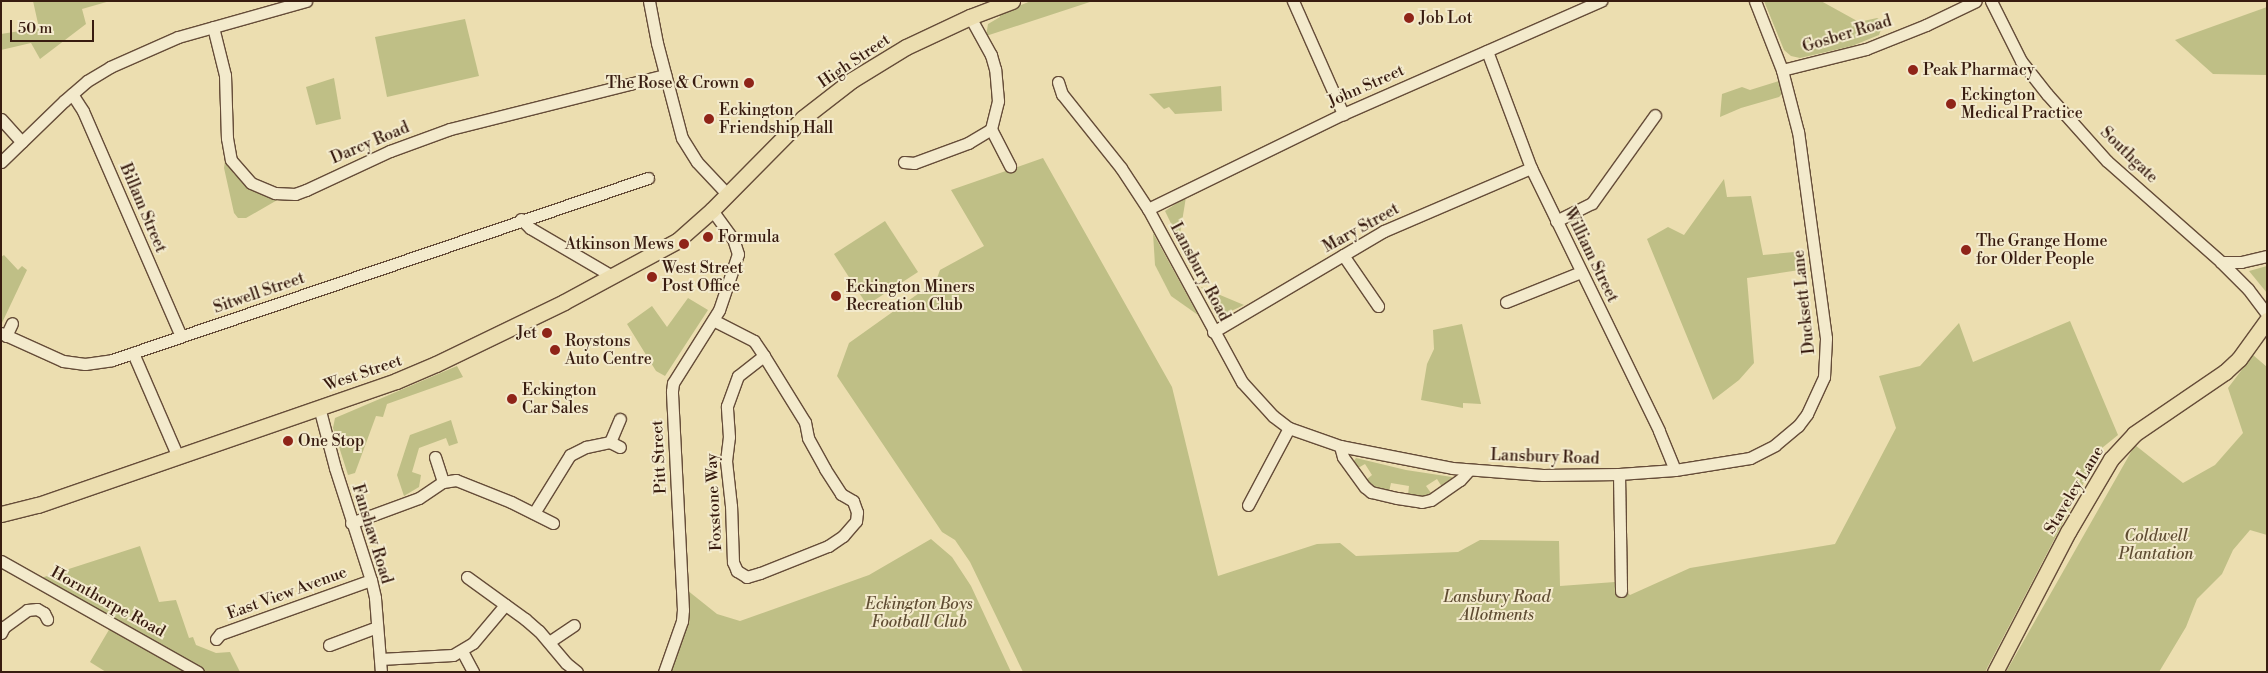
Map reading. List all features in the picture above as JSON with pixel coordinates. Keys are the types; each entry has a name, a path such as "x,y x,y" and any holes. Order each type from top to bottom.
{"main road":[{"name":"High Street","path":"712,210 803,118 852,80 906,47 970,17 1012,1"},
{"name":"West Street","path":"1,514 38,505 178,458 396,381 436,364 612,276 677,241 712,210"},
{"name":"Staveley Lane","path":"1995,672 2068,532 2111,459 2134,434 2225,372 2239,358 2267,320"}],"street":[{"path":"1,162 72,94 110,67 178,37 306,1"},
{"path":"649,1 665,75 682,138 697,162 727,194"},
{"path":"1293,1 1343,114"},
{"name":"John Street","path":"1148,209 1343,114 1602,1"},
{"name":"Ducksett Lane","path":"1619,474 1675,470 1750,458 1788,436 1807,414 1824,377 1826,338 1807,182 1798,132 1782,70 1755,1"},
{"name":"Gosber Road","path":"1782,70 1866,48 1926,25 1976,1"},
{"name":"Southgate","path":"1991,1 2021,61 2047,94 2107,161 2221,262 2248,290 2267,314"},
{"path":"970,17 991,55 995,69 998,101 992,129 1010,166"},
{"name":"Darcy Road","path":"213,27 225,75 227,138 231,160 251,183 276,193 295,194 306,190 390,151 450,129 665,75"},
{"name":"William Street","path":"1487,51 1532,168 1556,221 1659,430 1675,470"},
{"name":"Lansbury Road","path":"1058,82 1062,94 1122,168 1148,209 1242,382 1272,416 1289,428 1306,436 1340,446 1469,470 1544,475 1619,474"},
{"name":"Billam Street","path":"72,94 88,120 181,336"},
{"path":"1556,221 1592,203 1655,115"},
{"path":"1,119 22,142"},
{"path":"904,162 914,163 968,143 992,129"},
{"name":"Mary Street","path":"1214,332 1366,241 1408,219 1532,168"},
{"name":"Sitwell Street","path":"12,323 4,334 52,357 75,363 98,363 648,178"},
{"name":"Pitt Street","path":"664,672 684,610 672,391 677,375 713,320 727,293 738,254 733,239 712,210"},
{"path":"522,219 530,228 612,276"},
{"path":"1343,255 1378,306"},
{"path":"2221,262 2241,262 2267,256"},
{"path":"1506,302 1581,272"},
{"name":"Foxstone Way","path":"713,320 754,342 764,356 806,422 808,438 825,469 841,494 853,501 857,512 856,522 843,536 828,546 760,574 747,577 737,571 733,562 731,506 726,461 729,437 727,406 738,376 764,356"},
{"path":"133,352 178,458"},
{"name":"Fanshaw Road","path":"318,407 351,522 371,580 382,672"},
{"path":"534,513 570,455 586,447 615,444 620,418"},
{"path":"1248,505 1289,428"},
{"name":"Lansbury Road","path":"1340,446 1343,457 1365,487 1371,492 1397,498 1422,502 1431,500 1460,480 1469,470"},
{"path":"435,458 443,482"},
{"path":"1619,474 1621,591"},
{"path":"351,522 419,498 443,482 462,481 553,523"},
{"name":"Hornthorpe Road","path":"1,561 198,672"},
{"path":"467,577 525,619 549,642 566,663 578,672"},
{"name":"East View Avenue","path":"216,638 220,634 371,580"},
{"path":"380,658 444,657 462,652 473,643 504,605"},
{"path":"1,633 4,627 27,610 37,609 44,613 47,620"},
{"path":"549,642 574,625"},
{"path":"329,645 378,627"},
{"path":"462,652 473,672"}],"green space":[{"path":"33,1 110,1 82,9 86,24 40,59 31,43 1,50 1,34 39,28"},
{"path":"1031,1 1093,1 986,36 988,24 1000,17 999,14"},
{"path":"1764,1 1821,1 1859,22 1877,18 1884,22 1879,35 1852,46 1800,58 1791,56 1784,50"},
{"path":"2267,7 2267,75 2213,74 2175,40"},
{"path":"465,19 479,76 387,97 375,37"},
{"path":"334,78 341,119 316,125 306,87"},
{"path":"1779,81 1782,94 1779,97 1741,108 1720,117 1722,94 1742,87 1750,90"},
{"path":"1221,86 1222,111 1175,114 1169,107 1164,109 1149,94"},
{"name":"Lansbury Road Allotments","path":"1043,158 1172,387 1218,576 1317,544 1340,543 1356,556 1458,552 1480,540 1559,541 1560,586 1615,582 1630,595 1690,568 1835,544 1896,428 1879,376 1920,366 1959,323 1973,362 2070,321 2118,435 2102,448 1985,672 1023,672 970,562 955,540 942,532 837,376 849,343 936,281 940,270 984,246 951,190"},
{"path":"225,160 234,174 246,184 259,193 279,199 246,218 238,218 234,213 224,168"},
{"path":"1724,179 1727,197 1751,196 1763,255 1805,251 1806,269 1747,278 1754,363 1739,380 1713,400 1647,239 1668,227 1684,235"},
{"path":"1186,197 1179,240 1165,211"},
{"path":"885,221 918,272 867,305 834,254"},
{"path":"1153,233 1198,315 1171,296 1155,265"},
{"path":"4,255 18,270 22,266 27,270 1,325 1,257"},
{"path":"2267,266 2267,293 2249,271"},
{"path":"1201,287 1244,305 1225,314 1215,313"},
{"path":"688,298 708,310 665,376 656,371 627,324 652,306 667,327"},
{"path":"1462,324 1481,404 1463,403 1463,408 1421,400 1427,364 1434,349 1433,330"},
{"name":"Coldwell Plantation","path":"2253,355 2267,367 2267,535 2250,530 2233,550 2222,574 2197,599 2186,627 2159,672 2006,672 2135,445 2183,483 2215,465 2243,433 2228,388"},
{"path":"457,366 463,377 387,404 383,417 376,416 355,473 348,475 333,428 335,418"},
{"path":"451,420 458,443 449,446 446,438 419,448 412,472 421,475 419,487 404,496 397,475 410,435"},
{"path":"1356,458 1406,470 1452,477 1451,481 1442,487 1437,479 1426,486 1431,493 1423,497 1408,495 1409,486 1391,483 1389,492 1370,485 1366,480 1372,475 1365,464 1358,468 1353,462"},
{"name":"Eckington Boys Football Club","path":"931,539 952,557 971,586 1011,672 670,672 688,623 687,590 717,614 740,621 869,575"},
{"path":"140,546 159,602 176,600 189,638 193,637 196,645 216,653 230,652 240,672 106,672 90,662 110,628 38,589 44,577"}],"place":[{"name":"Job Lot","path":"1409,18"},
{"name":"Peak Pharmacy","path":"1913,70"},
{"name":"The Rose & Crown","path":"749,83"},
{"name":"Eckington Medical Practice","path":"1951,104"},
{"name":"Eckington Friendship Hall","path":"709,119"},
{"name":"Formula","path":"708,237"},
{"name":"Atkinson Mews","path":"684,244"},
{"name":"The Grange Home for Older People","path":"1966,250"},
{"name":"West Street Post Office","path":"652,277"},
{"name":"Eckington Miners Recreation Club","path":"836,296"},
{"name":"Jet","path":"547,333"},
{"name":"Roystons Auto Centre","path":"555,350"},
{"name":"Eckington Car Sales","path":"512,399"},
{"name":"One Stop","path":"288,441"}]}
